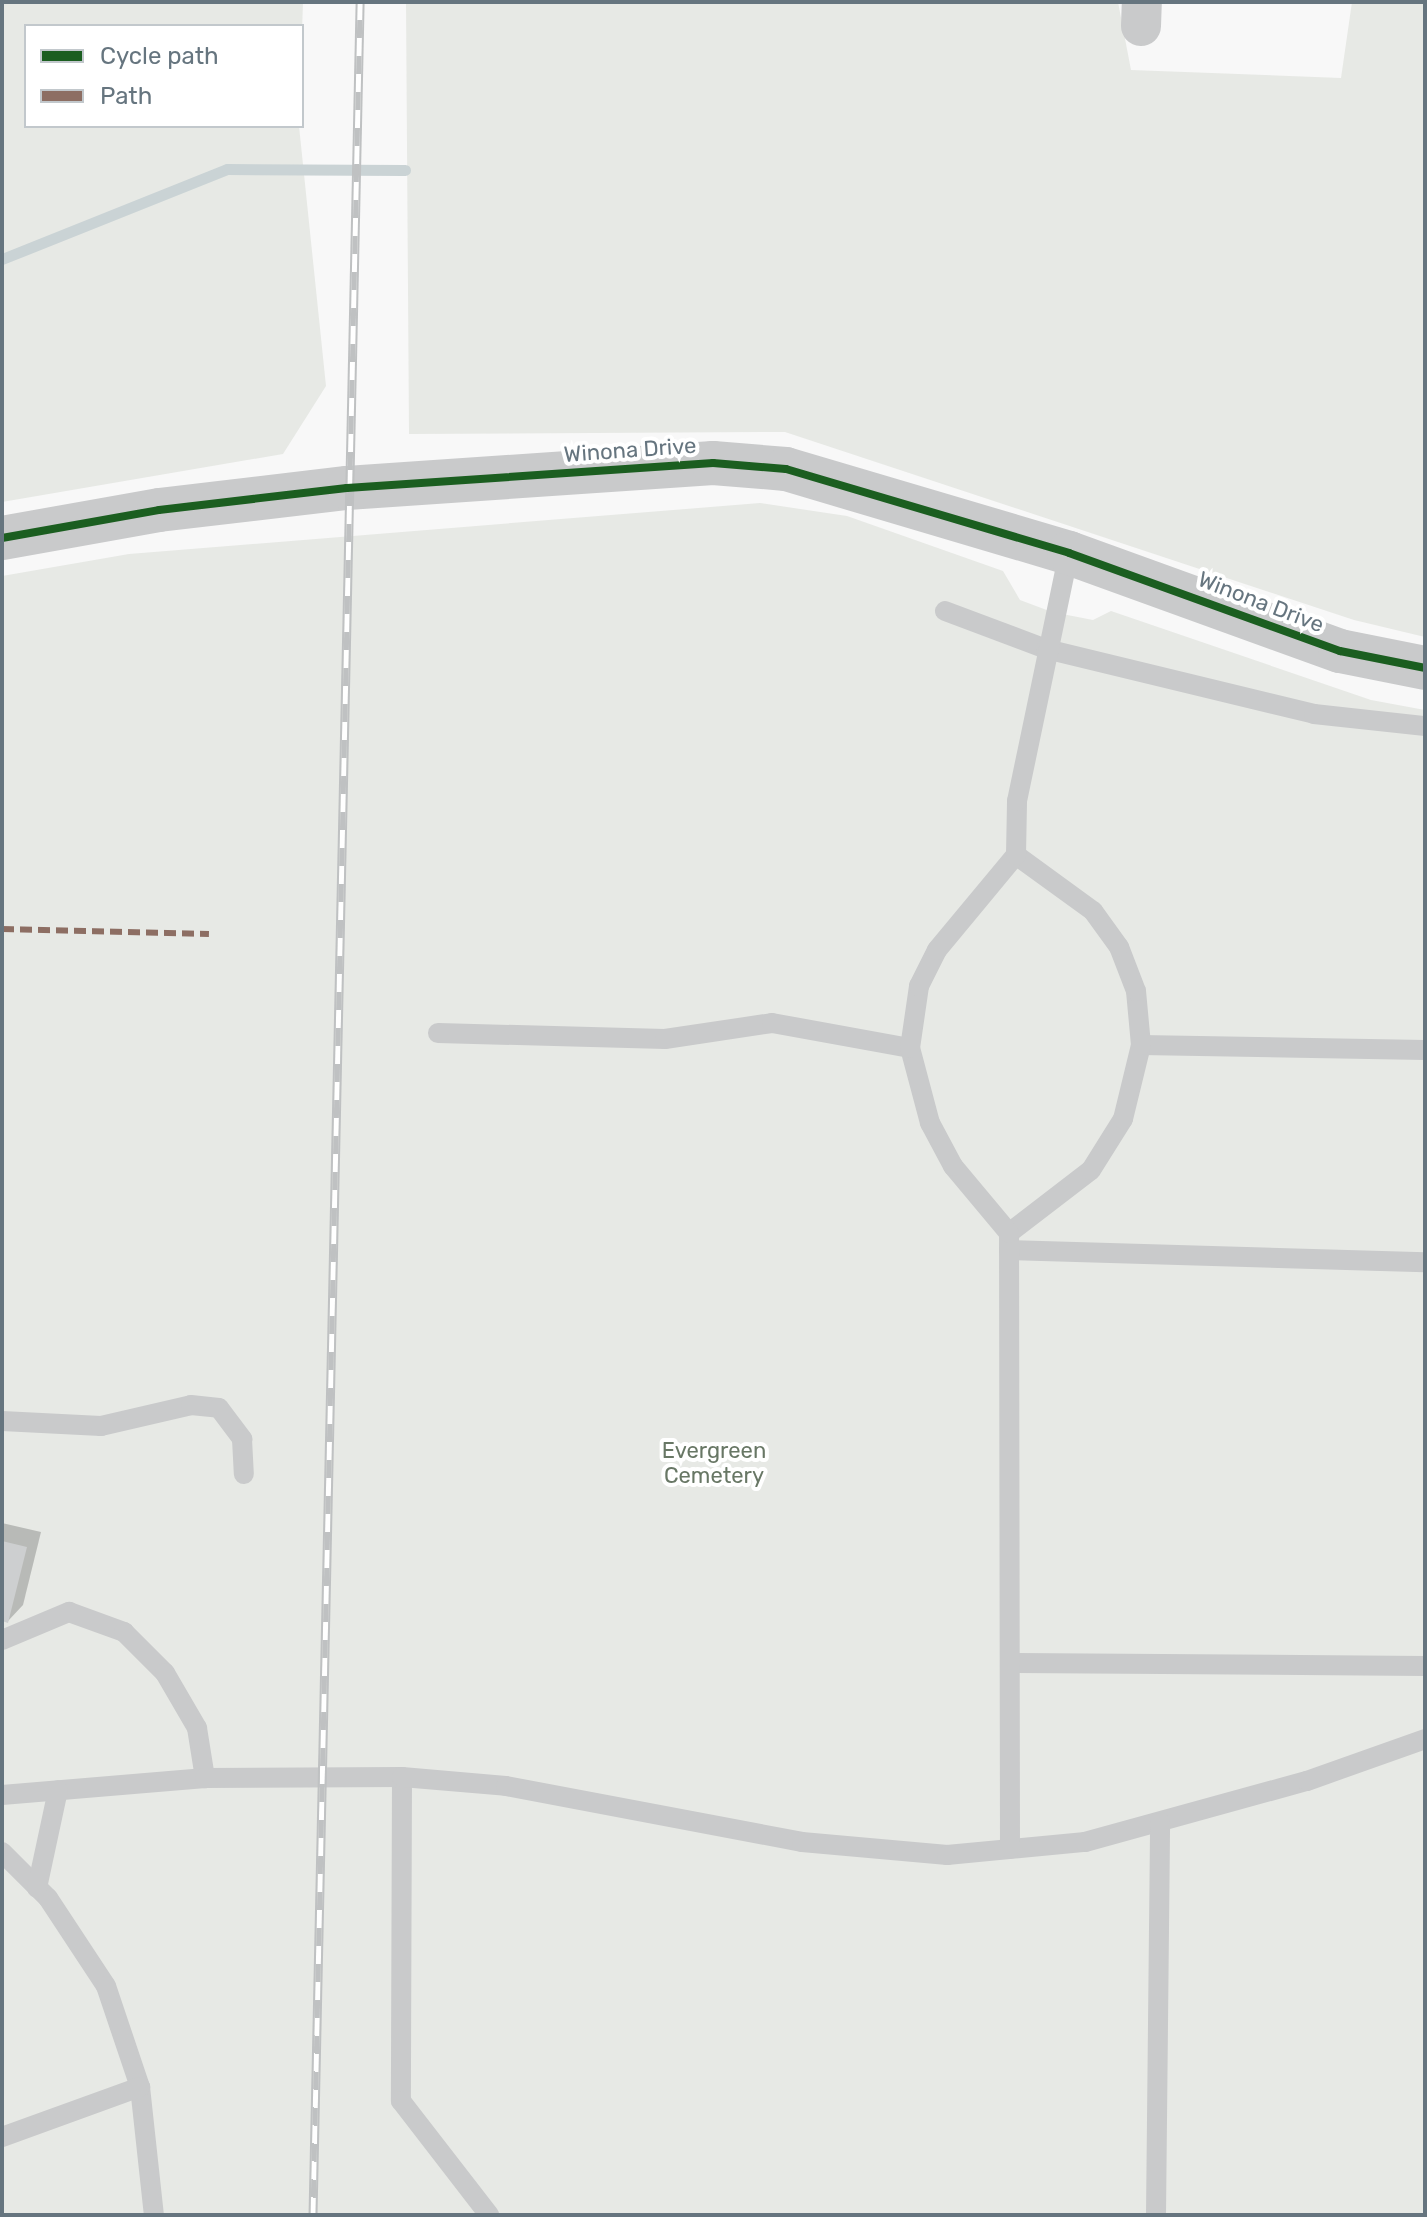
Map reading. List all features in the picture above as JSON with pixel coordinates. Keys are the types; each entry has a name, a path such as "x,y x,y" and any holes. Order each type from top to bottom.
{"street":[{"name":"Winona Drive","path":"2,538 159,510 347,488 713,463 840,479 1069,553 1340,651 1425,668"}],"lane":[{"path":"1010,1849 1009,1241 953,1166 930,1123 910,1048 919,986 937,950 1016,855 1017,801 1046,649 1069,553"},
{"path":"945,611 1046,649 1314,714 1425,726"},
{"path":"1009,1241 1091,1170 1123,1119 1141,1045 1136,991 1119,947 1093,911 1016,855"},
{"path":"438,1033 665,1039 772,1023 910,1048"},
{"path":"1141,1045 1425,1050"},
{"path":"1009,1241 1425,1262"},
{"path":"2,1421 101,1426 191,1405 219,1408 242,1439 244,1474"},
{"path":"2,1640 69,1612 124,1632 165,1673 197,1728 205,1778"},
{"path":"1010,1663 1425,1666"},
{"path":"2,1795 205,1778 402,1777 506,1786 881,1853 1010,1849 1160,1823 1425,1739"},
{"path":"402,1777 401,2101 489,2215"},
{"path":"37,1888 58,1790"},
{"path":"1156,2215 1160,1823"},
{"path":"2,1852 37,1888 106,1986 140,2087 154,2215"},
{"path":"2,2137 140,2087"}],"green space":[{"path":"2,2 303,2 302,24 24,24 24,128 299,128 326,386 283,454 2,502"},
{"path":"406,2 1118,2 1131,70 1341,78 1352,2 1425,2 1425,637 1354,620 785,432 409,434"},
{"name":"Evergreen Cemetery","path":"760,503 847,516 1003,571 1020,600 1052,612 1093,620 1111,611 1371,700 1425,710 1425,2215 2,2215 2,576 129,554"}],"building":[{"path":"2,1541 27,1547 8,1623 2,1621"}],"waterway":[{"path":"2,259 227,169 405,170"}],"railway":[{"path":"313,2215 360,2"}],"marked path":[{"path":"2,929 209,934"}],"cycle path":[{"path":"2,538 159,510 347,488 713,463 786,469 1069,553 1340,651 1425,668"}]}
